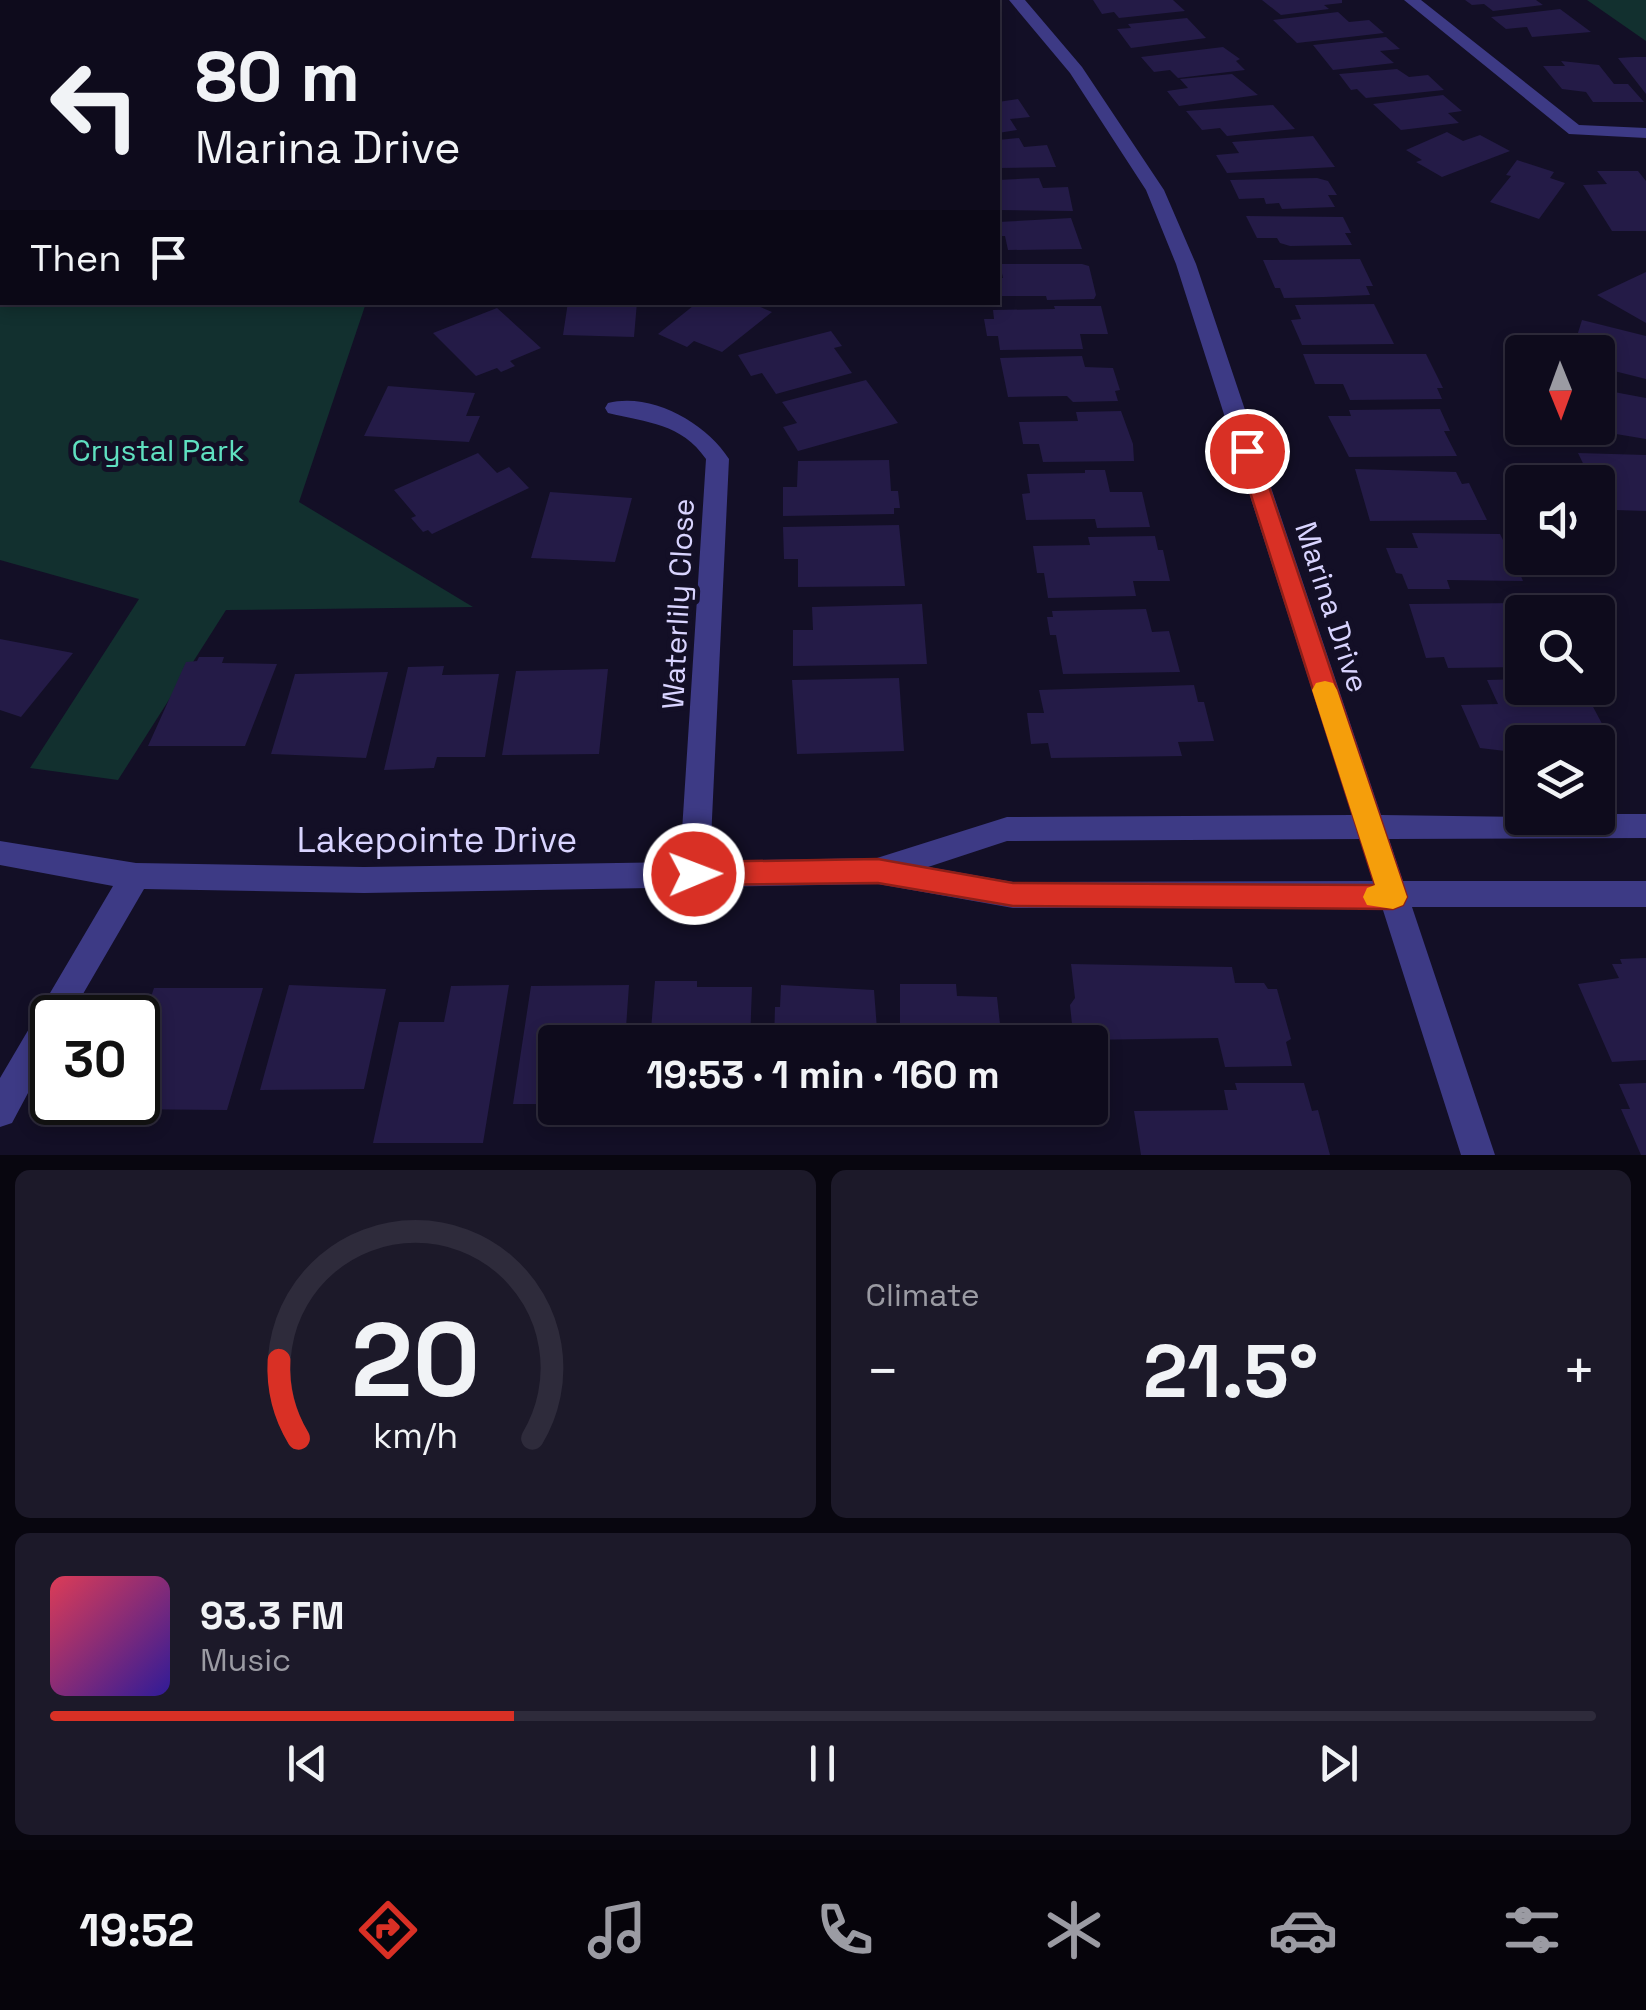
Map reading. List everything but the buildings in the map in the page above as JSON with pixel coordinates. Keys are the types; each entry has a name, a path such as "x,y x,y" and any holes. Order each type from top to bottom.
{"street":[{"name":"Marina Drive","path":"1018,0 1076,70 1155,190 1180,250 1478,1155"},
{"path":"1412,0 1574,130 1646,132"},
{"name":"Waterlily Close","path":"616,408 672,418 703,435 718,459 694,874"},
{"name":"Lakepointe Drive","path":"878,871 1007,829 1646,826"},
{"name":"Lakepointe Drive","path":"0,853 136,876 364,880 878,871 1013,894 1393,897 1646,894"},
{"path":"0,1111 136,876"}],"green space":[{"path":"1587,0 1646,0 1646,41"},
{"name":"Crystal Park","path":"0,305 365,305 299,502 473,607 226,610 118,780 30,768 139,599 0,560"}],"slow traffic":[{"path":"1325,690 1393,897 1377,897"}],"route":[{"path":"694,874 878,871 1013,894 1393,897 1247,451"}]}
